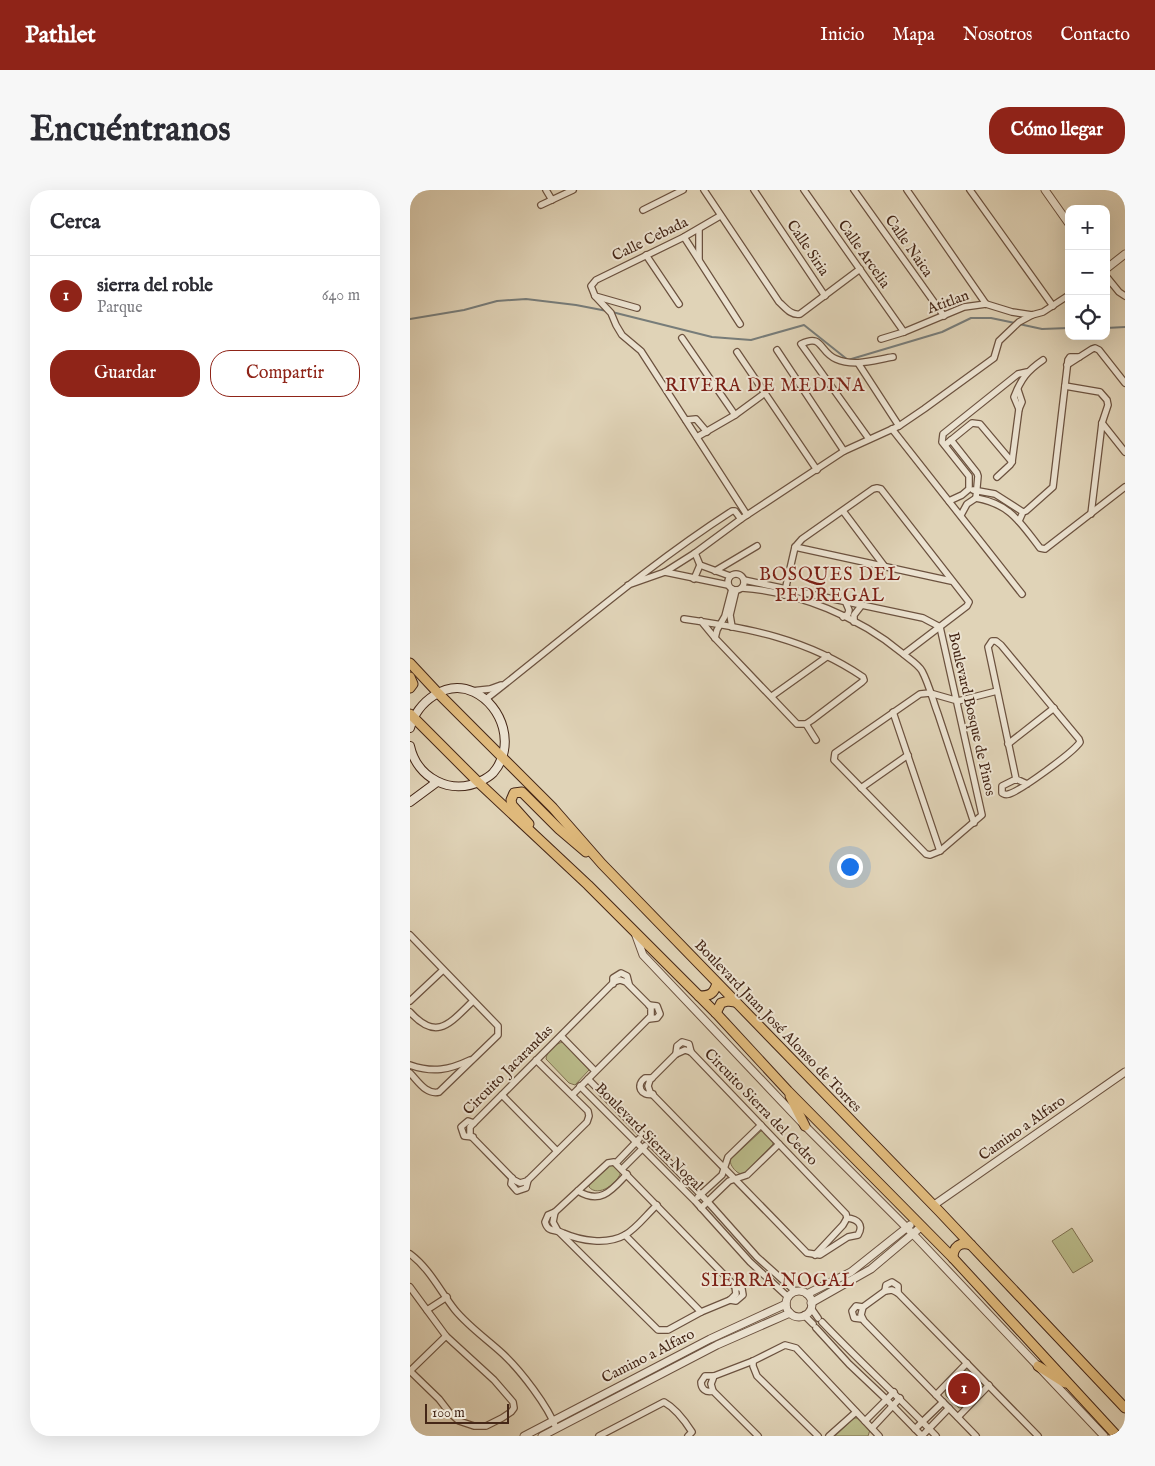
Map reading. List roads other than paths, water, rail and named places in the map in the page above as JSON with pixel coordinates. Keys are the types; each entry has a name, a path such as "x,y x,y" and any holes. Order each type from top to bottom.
{"main road":[{"name":"Boulevard Juan José Alonso de Torres","path":"410,663 553,808 602,864 934,1205 1125,1408"},
{"path":"410,677 412,684 410,688"},
{"path":"410,728 412,716 422,704 438,693 454,689 471,690 486,700 499,716 505,736 502,757 493,773 478,782 459,787 437,782 423,772 412,762 410,746"},
{"path":"412,716 716,1013 788,1091 953,1258 1117,1436"},
{"path":"410,802 437,782"},
{"path":"556,856 512,805 511,800 514,793 518,792 526,796 566,835 602,864"},
{"path":"699,996 710,996 713,994 717,983"},
{"path":"716,1013 721,1002 735,1002"},
{"path":"788,1091 805,1126"},
{"path":"953,1258 956,1246 961,1243 970,1245"},
{"path":"1038,1366 1076,1390"}],"street":[{"path":"546,190 552,200"},
{"path":"541,204 573,190"},
{"path":"643,210 683,190"},
{"path":"704,190 779,302 796,315 800,314 860,269"},
{"name":"Calle Siria","path":"754,190 825,296"},
{"name":"Calle Arcelia","path":"804,190 904,332"},
{"name":"Calle Naica","path":"854,190 944,316"},
{"path":"907,190 986,304"},
{"path":"970,190 1053,306"},
{"path":"1045,190 1065,218"},
{"name":"Calle Cebada","path":"595,296 591,286 596,280 684,237 720,216"},
{"path":"699,229 699,259"},
{"path":"684,237 740,324"},
{"path":"646,254 679,304"},
{"path":"1110,266 1125,254"},
{"path":"1110,280 1122,294"},
{"path":"595,296 637,308"},
{"path":"595,296 611,313 622,335 640,351 747,515"},
{"path":"628,585 665,572 844,451 899,426 994,358 997,344 1019,322 1053,306 1065,298"},
{"name":"Atitlan","path":"881,339 904,332 964,307 986,304 1012,312 1032,315"},
{"path":"1012,312 1019,322"},
{"path":"682,338 736,414"},
{"path":"869,439 802,344 814,340 818,342 828,356 850,364 893,357"},
{"path":"1019,522 1023,512 1052,487 1067,366 1070,357 1079,357 1095,348 1099,350 1125,383"},
{"path":"777,350 844,451"},
{"path":"737,352 817,470"},
{"path":"997,477 1012,462 1019,409 1014,397 1027,372 1043,360"},
{"path":"858,363 899,426"},
{"path":"969,489 969,476 945,445 941,438 942,434 1015,377 1022,372 1027,372"},
{"path":"1015,377 1020,383"},
{"path":"1065,386 1094,391 1105,396 1108,405 1102,423 1091,514"},
{"path":"697,437 736,414 765,393"},
{"path":"686,420 696,419 707,432"},
{"path":"945,445 972,423 980,424 1012,462"},
{"path":"1102,423 1125,452"},
{"path":"892,429 1022,594"},
{"path":"951,440 977,473 976,498"},
{"path":"961,515 967,504 976,498 994,502 1011,512 1040,548 1046,549 1125,487"},
{"path":"785,592 795,547 802,539 873,489 881,489 969,602 969,604 904,654"},
{"path":"949,501 962,495 969,489 977,490 995,494 1023,512"},
{"path":"486,700 639,575 732,511 741,519"},
{"path":"843,511 885,567"},
{"path":"715,571 757,546"},
{"path":"795,547 951,581"},
{"path":"695,553 700,565 730,576 740,574 744,580 735,588 715,638"},
{"path":"732,560 736,574"},
{"path":"694,578 700,565"},
{"name":"Boulevard Bosque de Pinos","path":"665,572 735,588 785,592 846,602 923,618 940,627 982,815 974,823 923,673 890,643 854,622 785,592 744,580"},
{"path":"730,576 735,588 730,615 732,627"},
{"path":"844,617 848,614 849,610 846,602"},
{"path":"854,622 854,615 861,606"},
{"path":"684,619 701,621 732,627 787,639 843,663 863,677 864,680 806,724 797,724 701,621"},
{"path":"992,641 996,641 1001,645 1080,742 1027,784 1010,794 1002,793 1002,786 1016,779 988,647 992,641"},
{"path":"772,696 828,656"},
{"path":"471,690 490,688 507,683"},
{"path":"974,823 940,851 930,855 926,854 834,760 834,757 836,753 920,694 930,693 958,701 997,691"},
{"path":"1008,744 1054,708"},
{"path":"894,712 940,851"},
{"path":"806,724 816,740"},
{"path":"861,788 908,756"},
{"path":"959,775 966,775 972,771"},
{"path":"1016,779 1027,784"},
{"path":"635,932 643,955 805,1126 914,1234 1104,1436"},
{"path":"410,935 498,1026 499,1031 498,1035 438,1092 433,1093 427,1090 410,1073"},
{"path":"411,999 443,970"},
{"name":"Circuito Jacarandas","path":"572,1095 588,1111 589,1119 528,1180 520,1183 512,1178 472,1137 469,1130 536,1060 613,984 620,980 628,984 649,1005 652,1012 649,1019 588,1079"},
{"path":"410,1012 426,1026 436,1028 447,1024 473,1000"},
{"path":"561,1036 595,1071"},
{"name":"Circuito Sierra del Cedro","path":"685,1050 691,1052 761,1125 846,1214 847,1218 859,1222 861,1228 858,1235 844,1239 825,1253 815,1255 804,1251 653,1094 648,1086 652,1078 676,1054 685,1050"},
{"path":"410,1064 440,1070 452,1068 475,1058"},
{"path":"536,1060 572,1095 580,1086"},
{"name":"Camino a Alfaro","path":"934,1205 1125,1072"},
{"name":"Boulevard Sierra Nogal","path":"787,1300 695,1201 580,1086 588,1079 708,1202 757,1257 796,1291"},
{"path":"502,1095 557,1151"},
{"path":"598,1103 605,1096"},
{"path":"608,1113 615,1107"},
{"path":"695,1201 722,1175 728,1157 761,1125"},
{"path":"616,1163 642,1135"},
{"path":"622,1169 650,1142"},
{"path":"701,1208 729,1181 747,1175 778,1144"},
{"path":"608,1163 616,1163 622,1169 733,1284 736,1288 736,1294 730,1300 701,1312 668,1330 658,1330 558,1231 553,1222 555,1212 608,1163"},
{"path":"578,1190 590,1197 604,1196 627,1174"},
{"path":"558,1231 586,1240 606,1240 625,1235 657,1205"},
{"path":"815,1255 843,1225 847,1218"},
{"path":"807,1294 851,1272 907,1227 919,1223"},
{"path":"919,1223 914,1234 871,1269 811,1305 804,1315 797,1316 790,1313 787,1300 796,1291 802,1291 807,1294 811,1305 820,1320 936,1436"},
{"path":"625,1235 701,1312"},
{"path":"410,1254 417,1259 436,1281 456,1311 504,1356 544,1404 556,1428"},
{"path":"410,1287 446,1336 494,1380 513,1402 514,1408 511,1412 486,1426 474,1426 459,1421 410,1371 446,1336"},
{"path":"976,1436 862,1319 861,1311 863,1307 885,1291 892,1290 898,1292 1038,1436"},
{"path":"428,1310 447,1297"},
{"name":"Camino a Alfaro","path":"524,1436 787,1300"},
{"name":"Camino a Alfaro","path":"542,1436 716,1345 790,1313"},
{"path":"804,1315 922,1436 949,1408"},
{"path":"713,1391 704,1390 701,1382 705,1376 714,1376 753,1361 782,1345 792,1346 875,1433 900,1398"},
{"path":"753,1361 757,1376 818,1436"},
{"path":"936,1395 967,1364"},
{"path":"714,1376 711,1384 713,1391 758,1436"},
{"path":"958,1417 989,1386"},
{"path":"864,1420 894,1392"},
{"path":"599,1436 664,1402 687,1424 692,1432 688,1436"},
{"path":"915,1429 943,1402"},
{"path":"829,1436 856,1412"}],"waterway":[{"path":"410,319 464,310 497,301 526,299 607,311"},
{"path":"612,312 712,337 751,340 804,325 848,360 942,332 971,318 991,318 1015,323"},
{"path":"1019,324 1042,329 1065,328"},
{"path":"1110,328 1125,327"}],"place":[{"name":"sierra del roble","path":"964,1389"}],"district":[{"name":"RIVERA DE MEDINA","path":"765,386"},
{"name":"BOSQUES DEL PEDREGAL","path":"830,585"},
{"name":"SIERRA NOGAL","path":"778,1281"}]}
